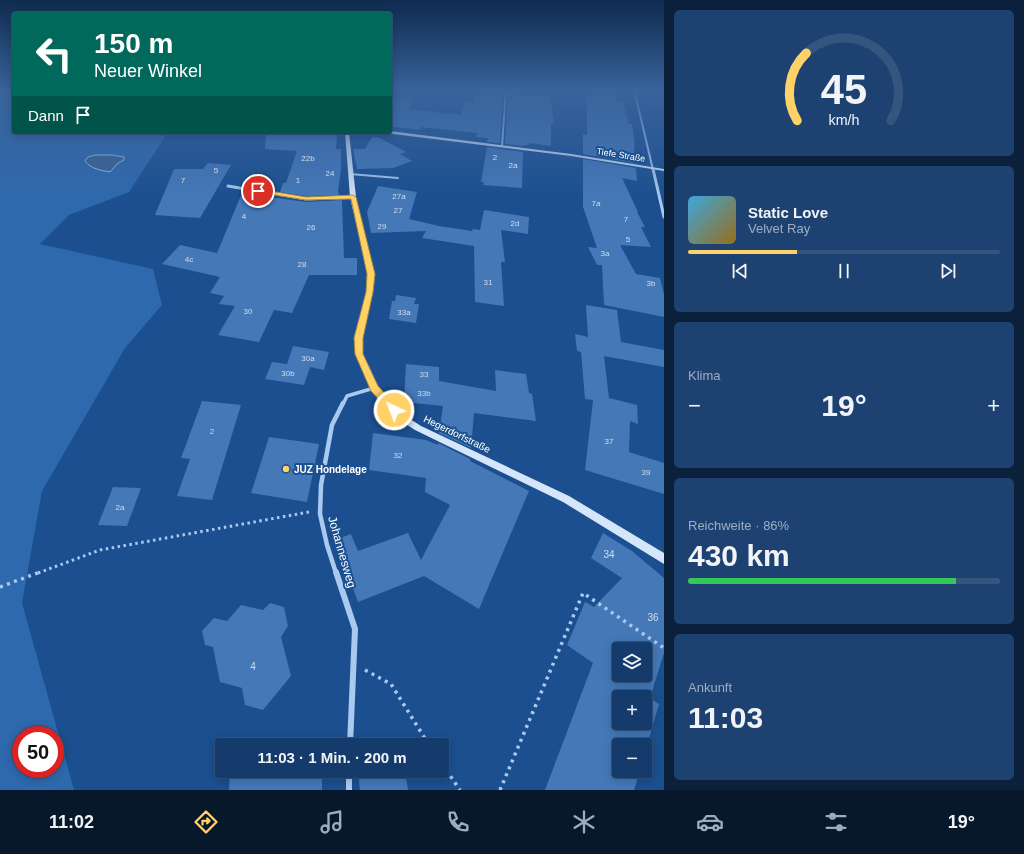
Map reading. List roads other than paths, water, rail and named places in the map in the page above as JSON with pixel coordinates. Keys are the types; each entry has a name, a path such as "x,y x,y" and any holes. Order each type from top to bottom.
{"main road":[{"name":"Tiefe Straße","path":"392,133 502,146 664,170"},
{"name":"Hegerdorfstraße","path":"347,134 353,197 371,274 370,292 358,346 366,373 374,388 401,417 418,428 566,499 664,559"}],"street":[{"path":"502,146 503,126"},
{"path":"643,126 664,217"},
{"path":"228,186 306,199 353,197"},
{"name":"Johannesweg","path":"350,738 355,629 326,545 320,510 321,485 332,424 347,396 374,388"},
{"path":"349,778 349,790"}],"lane":[{"path":"350,174 398,178"}],"place":[{"name":"JUZ Hondelage","path":"286,469"}]}
